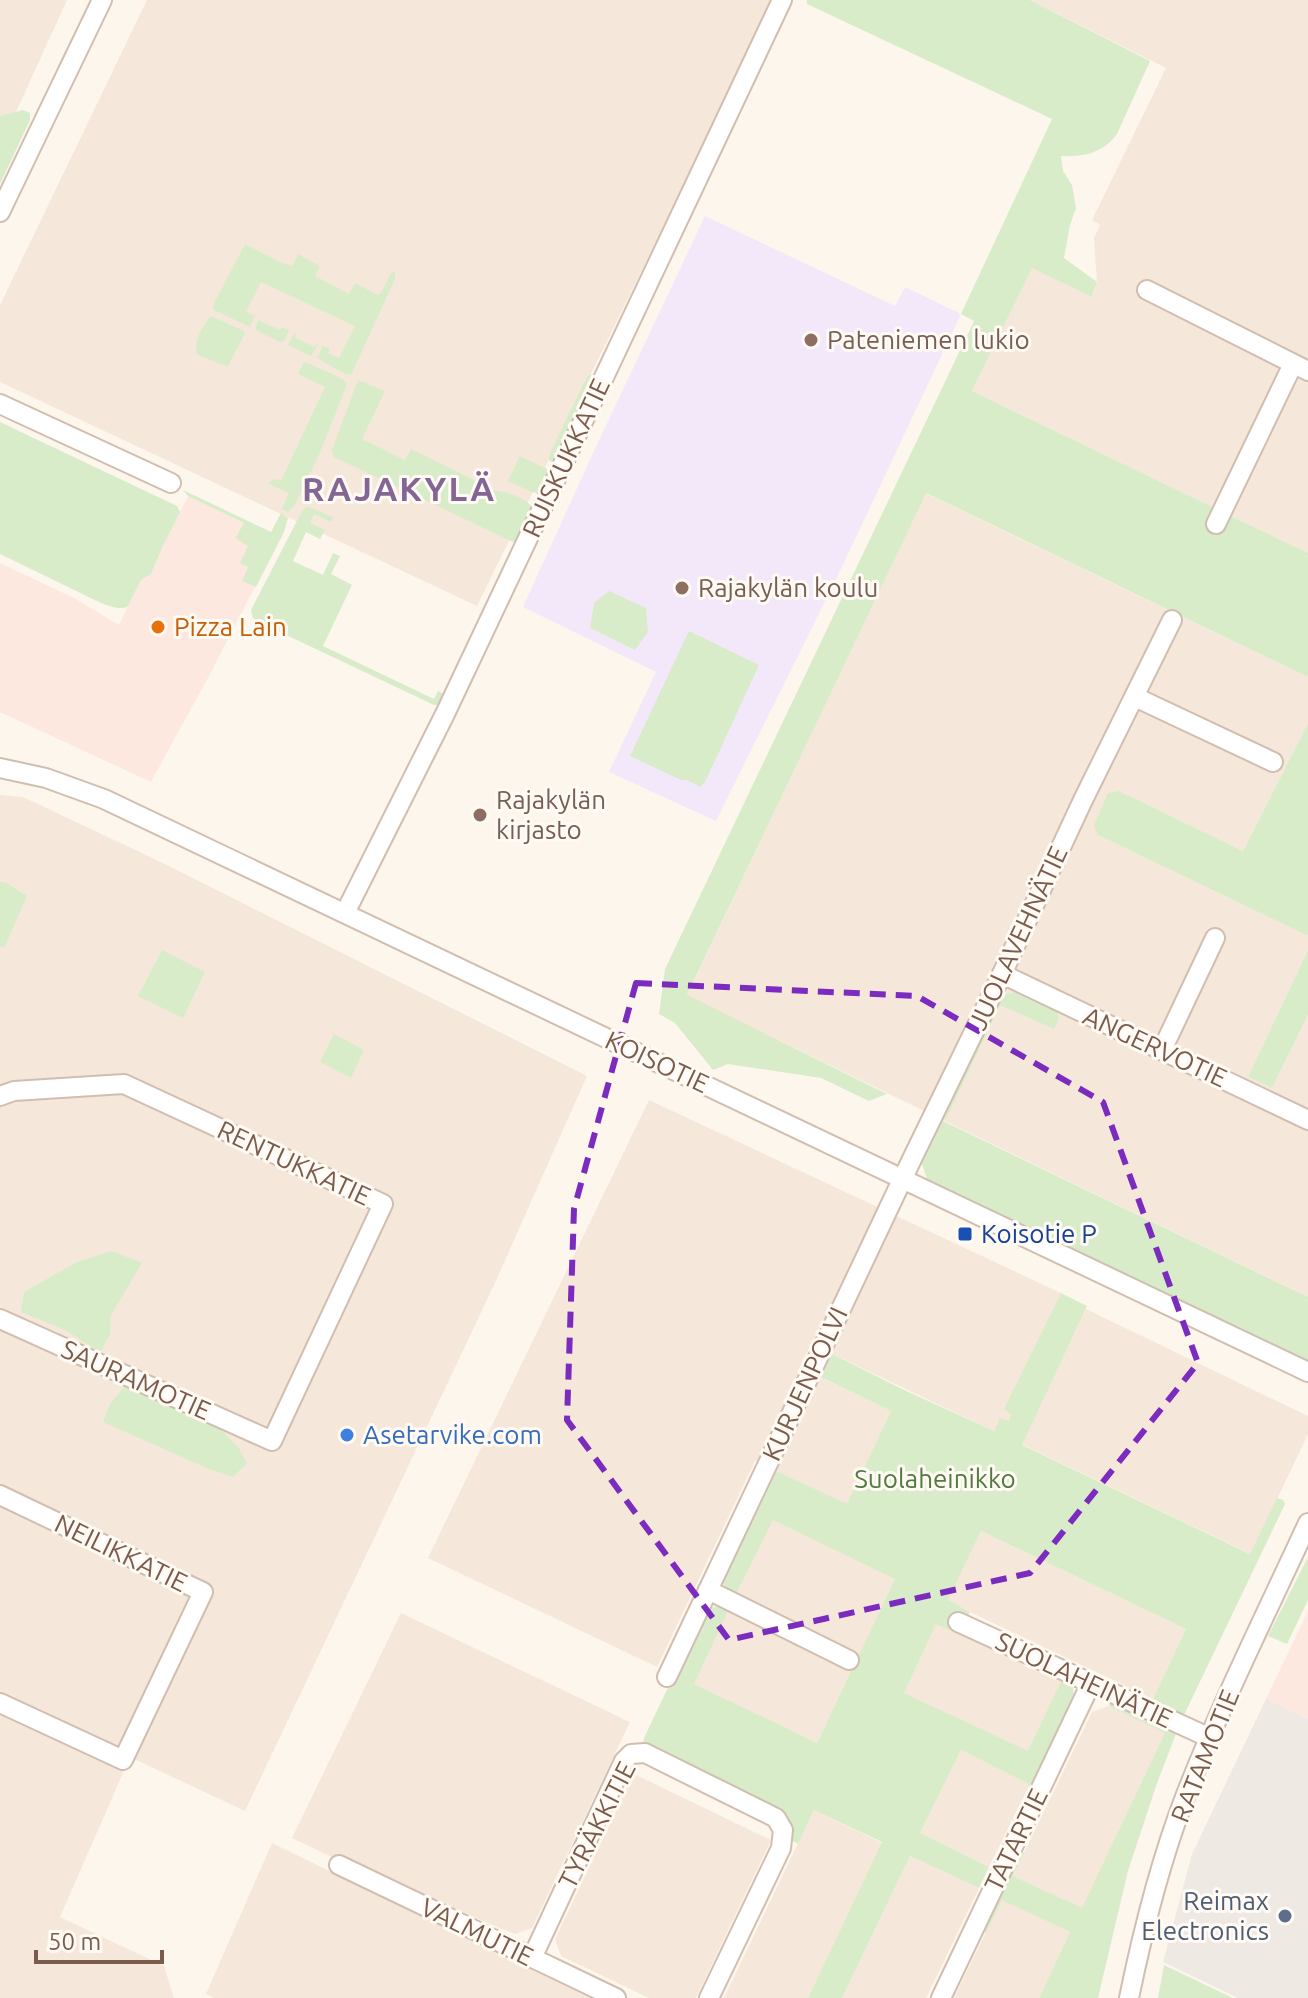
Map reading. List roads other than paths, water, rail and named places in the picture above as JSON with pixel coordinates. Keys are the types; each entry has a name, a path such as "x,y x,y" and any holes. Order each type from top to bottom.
{"street":[{"path":"0,212 102,0"},
{"name":"RUISKUKKATIE","path":"345,913 450,702 782,0"},
{"path":"1147,290 1301,367 1216,524"},
{"path":"0,404 171,483"},
{"name":"JUOLAVEHNÄTIE","path":"902,1179 1172,620"},
{"path":"1135,697 1273,762"},
{"name":"KOISOTIE","path":"0,768 46,778 104,799 1308,1372"},
{"path":"1162,1050 1215,938"},
{"name":"ANGERVOTIE","path":"1002,974 1308,1120"},
{"name":"RENTUKKATIE","path":"0,1096 14,1091 124,1084 383,1204 272,1441"},
{"name":"KURJENPOLVI","path":"667,1677 902,1179"},
{"name":"SAURAMOTIE","path":"0,1319 272,1441"},
{"name":"NEILIKKATIE","path":"0,1495 203,1592 123,1760 3,1710"},
{"name":"RATAMOTIE","path":"1129,1998 1146,1920 1184,1800 1308,1523"},
{"path":"708,1590 849,1660"},
{"name":"SUOLAHEINÄTIE","path":"958,1622 1210,1738"},
{"name":"TATARTIE","path":"941,1998 1091,1683"},
{"name":"TYRÄKKITIE","path":"532,1958 624,1761 631,1754 645,1753 776,1818 783,1830 781,1848 709,1998"},
{"name":"VALMUTIE","path":"339,1865 616,1998"}],"place":[{"name":"Pateniemen lukio","path":"811,340"},
{"name":"Rajakylän koulu","path":"682,588"},
{"name":"Pizza Lain","path":"158,627"},
{"name":"Rajakylän kirjasto","path":"480,815"},
{"name":"Koisotie P","path":"965,1234"},
{"name":"Asetarvike.com","path":"347,1435"},
{"name":"Reimax Electronics","path":"1285,1916"}],"district":[{"name":"RAJAKYLÄ","path":"399,489"}],"park label":[{"name":"Suolaheinikko","path":"935,1479"}]}
